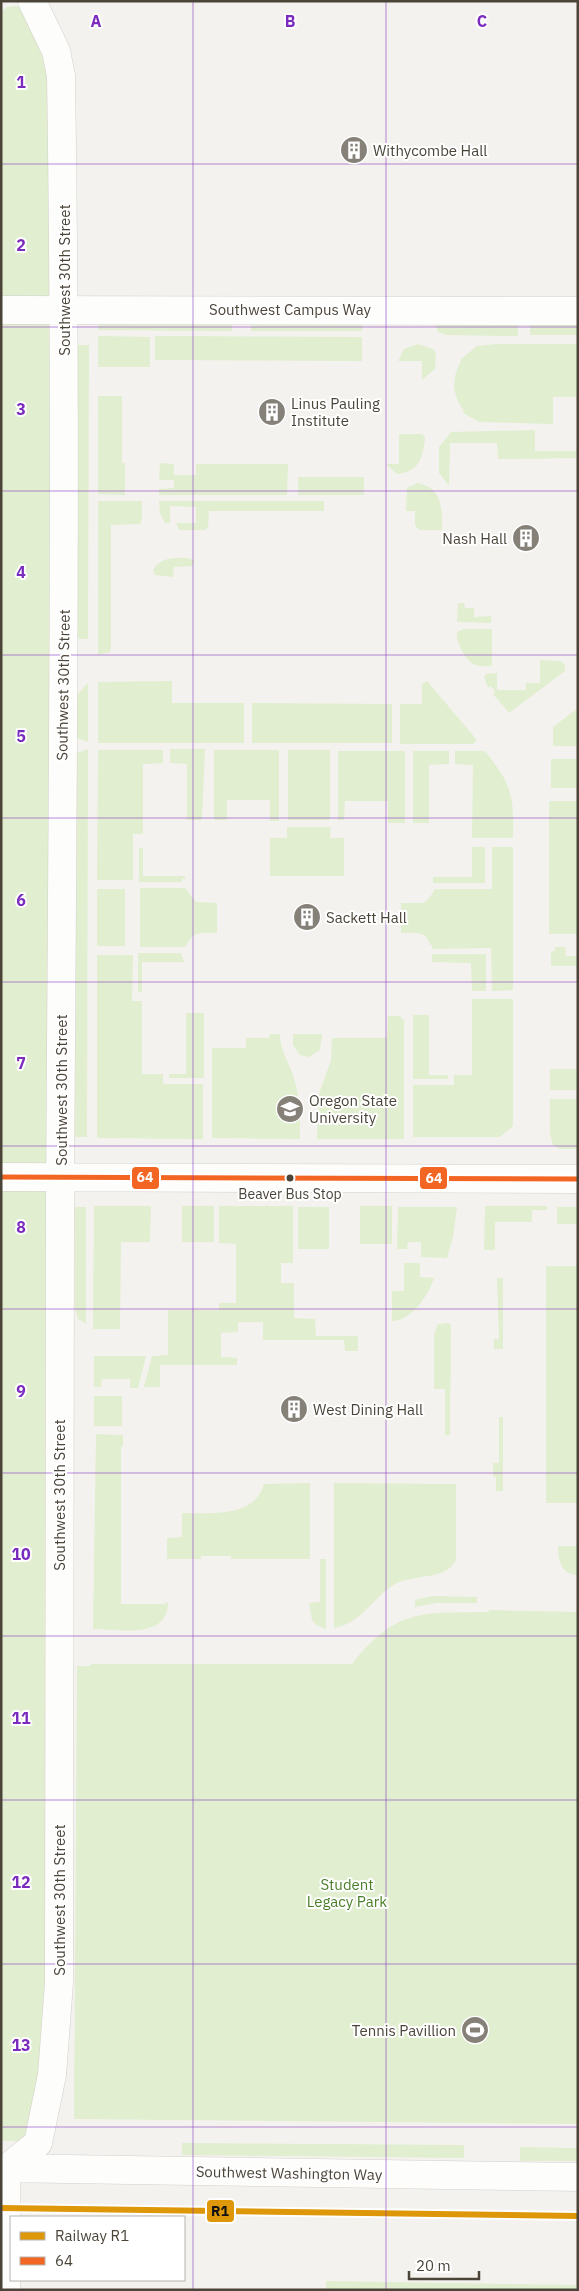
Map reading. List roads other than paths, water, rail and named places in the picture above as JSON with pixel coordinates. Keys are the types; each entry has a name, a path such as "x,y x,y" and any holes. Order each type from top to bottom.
{"street":[{"name":"Southwest 30th Street","path":"3,2167 38,2143 52,2075 59,1983 60,1176 65,310 61,76 56,51 32,1"},
{"name":"Southwest Campus Way","path":"1,310 578,311"},
{"path":"1,1177 578,1179"},
{"path":"3,2167 6,2290"},
{"name":"Southwest Washington Way","path":"3,2167 578,2177"}],"rail line":[{"name":"R1","path":"1,2208 578,2216"}],"place":[{"name":"Withycombe Hall","path":"354,150"},
{"name":"Linus Pauling Institute","path":"272,412"},
{"name":"Nash Hall","path":"526,538"},
{"name":"Sackett Hall","path":"307,917"},
{"name":"Oregon State University","path":"290,1109"},
{"name":"Beaver Bus Stop","path":"290,1178"},
{"name":"West Dining Hall","path":"294,1409"},
{"name":"Tennis Pavillion","path":"475,2030"}],"park label":[{"name":"Student Legacy Park","path":"347,1892"}]}
